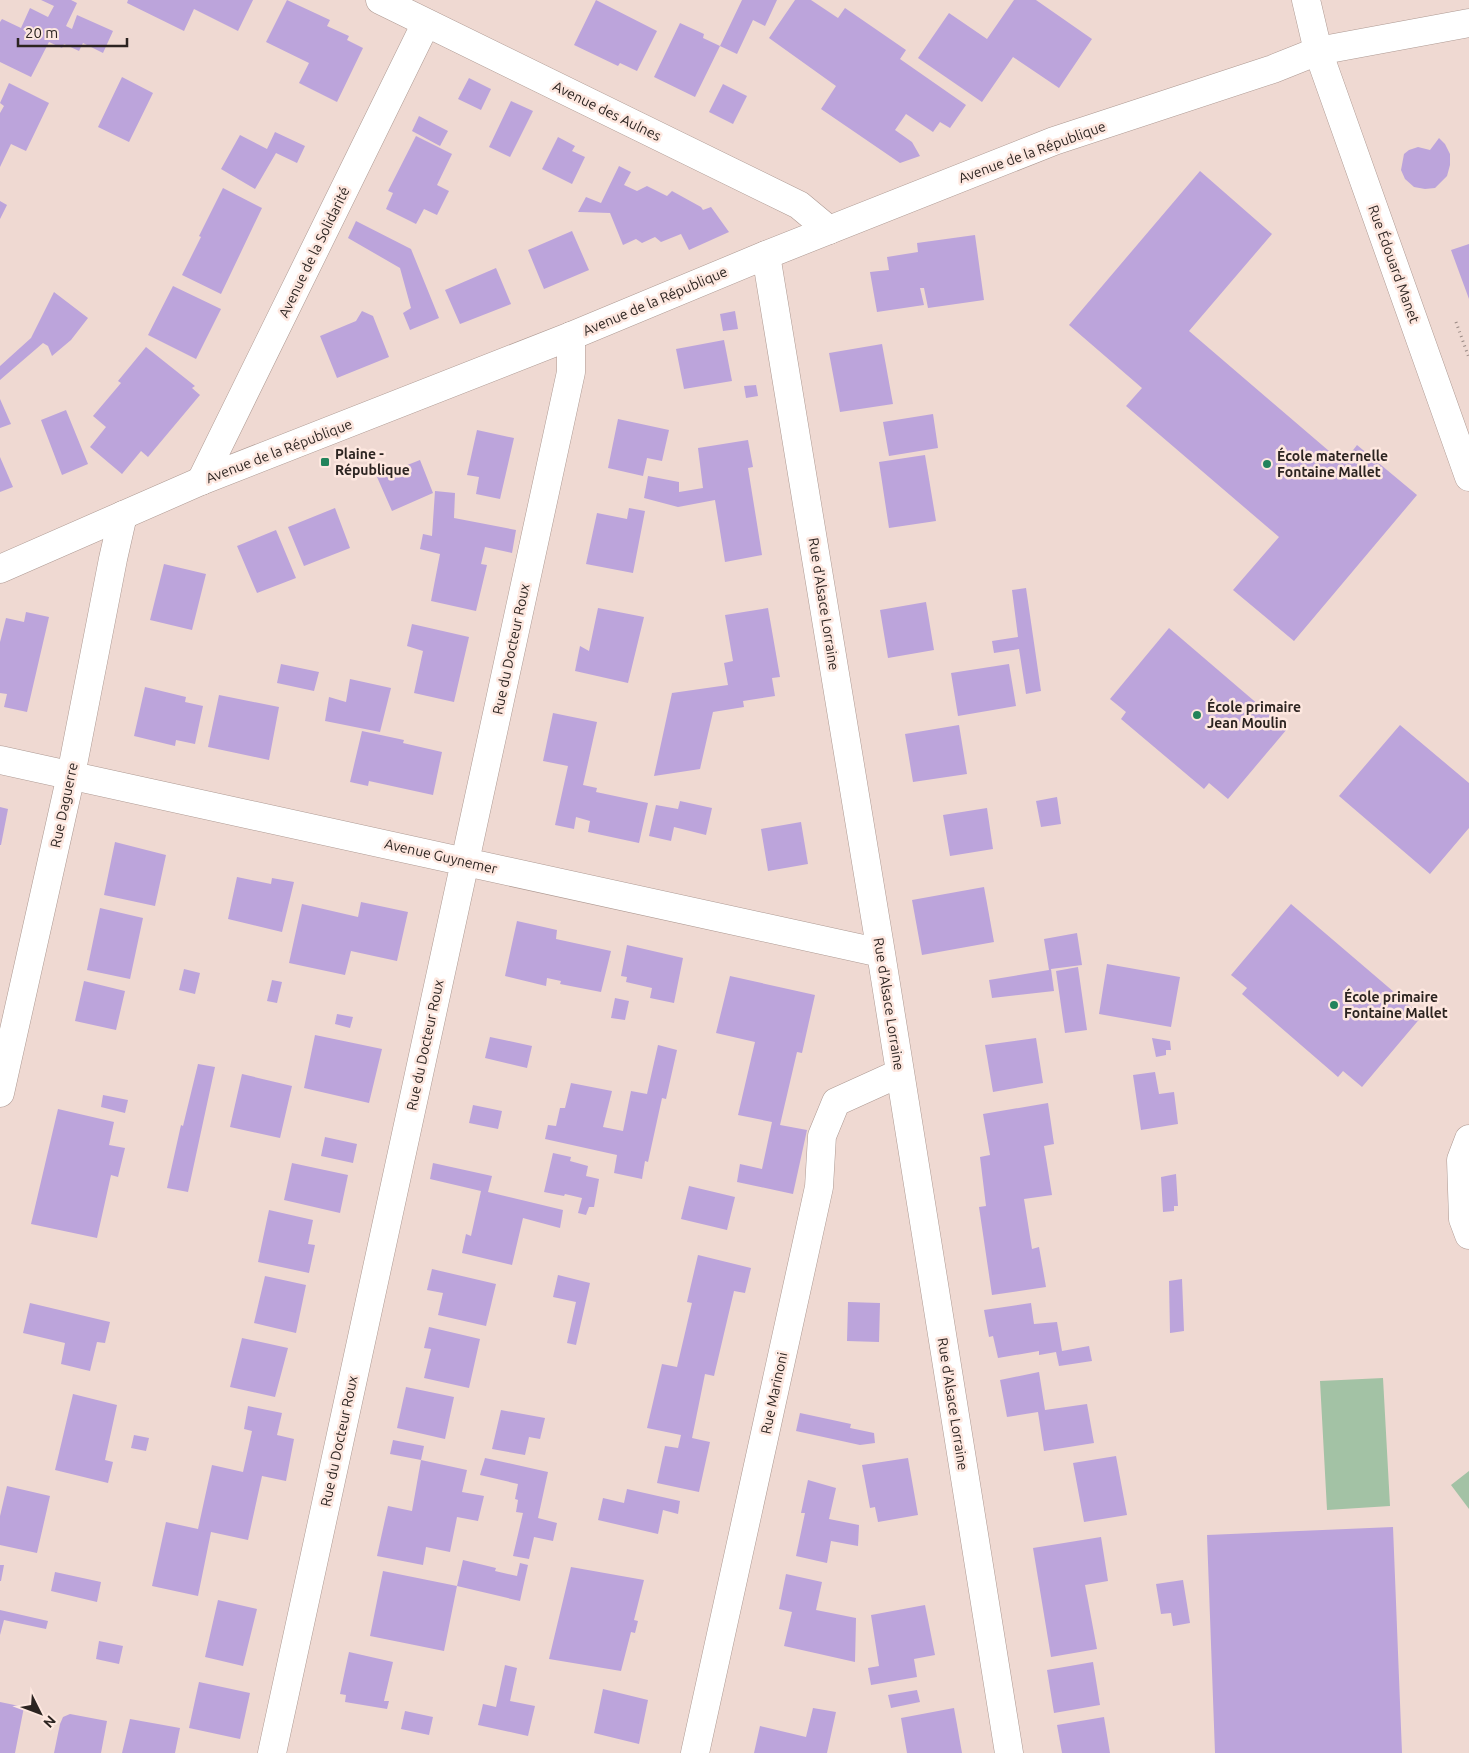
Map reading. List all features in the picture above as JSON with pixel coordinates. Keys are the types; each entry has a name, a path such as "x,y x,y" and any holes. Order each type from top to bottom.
{"street":[{"name":"Avenue des Aulnes","path":"380,0 799,205 829,230"},
{"name":"Rue Édouard Manet","path":"1306,0 1318,51 1469,477"},
{"name":"Avenue de la Solidarité","path":"201,481 426,23"},
{"name":"Avenue de la République","path":"0,570 201,481 570,336 766,255 1054,141 1273,69 1318,51 1469,24"},
{"name":"Rue d'Alsace Lorraine","path":"766,255 881,953 1009,1753"},
{"name":"Rue du Docteur Roux","path":"272,1753 571,372 570,336"},
{"name":"Rue Daguerre","path":"0,1094 71,775 123,516"},
{"name":"Avenue Guynemer","path":"0,760 881,953"},
{"name":"Rue Marinoni","path":"695,1753 819,1188 822,1136 836,1102 900,1073"},
{"path":"1466,1227 1461,1160 1469,1139"}],"path":[{"path":"1456,322 1469,358"}],"green space":[{"path":"1383,1378 1390,1506 1327,1510 1320,1381"},
{"path":"1469,1471 1469,1509 1451,1485"}],"building":[{"path":"41,0 71,0 77,3 66,26 72,29 77,15 113,31 103,53 83,43 79,51 64,44 62,48 49,42 31,77 0,62 0,22 2,19 21,28 30,8 48,17 54,6"},
{"path":"128,0 253,0 238,31 194,9 184,31 127,3"},
{"path":"287,0 330,20 327,26 349,36 347,40 363,48 337,102 299,83 309,63 266,42"},
{"path":"596,0 657,31 637,71 620,63 618,66 574,45"},
{"path":"742,0 777,0 765,26 753,20 737,54 720,46"},
{"path":"795,0 811,0 838,18 845,8 906,50 900,59 966,105 950,128 940,122 933,132 906,114 895,130 912,142 920,156 900,163 821,109 836,86 769,38"},
{"path":"1014,0 1036,0 1092,39 1059,88 1013,57 982,102 918,58 949,13 987,39"},
{"path":"680,23 704,34 703,38 720,46 695,97 654,77"},
{"path":"122,77 153,93 129,142 98,127"},
{"path":"469,78 491,89 481,110 458,99"},
{"path":"9,83 49,103 26,151 11,144 0,167 0,113 4,106 0,103"},
{"path":"723,84 747,96 733,124 709,112"},
{"path":"511,101 533,111 510,157 489,147"},
{"path":"419,116 448,131 440,146 412,131"},
{"path":"275,132 305,146 297,163 276,153 255,189 221,169 240,135 267,149"},
{"path":"416,136 452,154 437,185 449,191 437,215 424,209 416,224 386,209 393,193 388,191"},
{"path":"558,137 575,146 572,151 585,157 572,184 542,169"},
{"path":"1439,138 1445,144 1450,154 1447,176 1435,188 1414,187 1405,179 1401,170 1404,154 1418,147 1430,150"},
{"path":"619,166 631,172 624,185 637,191 647,186 667,196 672,191 701,207 703,210 711,207 729,232 689,250 681,234 661,242 655,237 642,243 636,239 623,245 610,213 578,212 586,197 601,203"},
{"path":"1200,171 1272,234 1189,331 1343,463 1357,445 1417,495 1294,641 1233,590 1279,537 1126,406 1142,388 1069,325"},
{"path":"223,188 262,208 221,294 182,275"},
{"path":"0,201 7,205 0,219"},
{"path":"356,221 411,249 439,318 410,330 403,313 411,308 400,268 348,238"},
{"path":"572,231 589,270 544,289 528,250"},
{"path":"975,235 984,300 928,308 924,288 920,288 924,305 877,312 870,272 889,270 887,257 918,252 917,243"},
{"path":"1469,244 1469,299 1451,250"},
{"path":"496,268 511,304 460,324 445,290"},
{"path":"173,286 221,309 196,359 148,335"},
{"path":"54,292 88,318 71,340 52,356 48,346 43,343 0,380 0,366 31,338"},
{"path":"362,311 373,316 389,357 337,378 320,336 356,321"},
{"path":"735,311 738,329 723,331 720,314"},
{"path":"724,340 732,381 684,389 676,349"},
{"path":"882,344 893,404 840,412 829,353"},
{"path":"146,347 195,386 192,388 200,395 148,457 141,451 122,474 90,447 106,427 93,416 121,383 118,381"},
{"path":"756,385 758,396 746,398 744,386"},
{"path":"0,399 11,424 0,428"},
{"path":"66,410 88,464 62,475 41,420"},
{"path":"933,414 938,448 889,456 883,422"},
{"path":"618,419 669,430 662,461 647,458 643,476 608,468"},
{"path":"477,430 514,438 500,499 476,494 479,477 467,475"},
{"path":"748,440 753,467 748,468 762,555 725,562 715,500 678,507 644,498 648,476 679,482 679,492 703,488 698,448"},
{"path":"925,455 936,521 889,528 879,462"},
{"path":"0,457 13,487 0,492"},
{"path":"420,460 433,493 392,511 377,477"},
{"path":"435,491 455,493 454,518 516,530 512,553 485,547 481,564 487,565 476,611 431,601 440,554 420,549 423,534 432,536"},
{"path":"335,508 350,548 304,566 288,527"},
{"path":"629,508 645,511 633,573 586,564 597,513 627,519"},
{"path":"276,530 296,578 257,593 237,546"},
{"path":"164,564 206,574 192,630 150,620"},
{"path":"1026,588 1041,691 1026,694 1019,649 994,653 992,641 1018,637 1012,590"},
{"path":"926,602 934,650 888,658 880,610"},
{"path":"598,608 644,617 628,683 575,671 580,646 589,651"},
{"path":"768,608 780,677 772,678 775,696 743,701 744,707 713,712 700,769 654,776 672,693 728,685 724,663 733,661 725,615"},
{"path":"26,612 49,617 27,712 4,707 7,694 0,693 0,642 6,618 24,622"},
{"path":"412,624 469,637 454,702 414,693 423,651 407,646"},
{"path":"1169,628 1287,729 1228,799 1209,783 1204,789 1121,719 1126,712 1110,699"},
{"path":"281,664 319,672 314,691 277,683"},
{"path":"1009,664 1016,706 958,716 951,673"},
{"path":"350,679 391,688 380,732 325,721 329,697 346,702"},
{"path":"145,687 186,697 185,702 203,706 195,744 176,740 175,746 134,736"},
{"path":"219,695 279,707 269,760 208,747"},
{"path":"553,713 597,722 583,785 597,788 596,792 648,803 639,843 588,832 590,821 576,817 574,829 555,825 568,766 543,761"},
{"path":"959,725 967,774 913,782 905,734"},
{"path":"1400,725 1469,783 1469,828 1430,874 1339,796"},
{"path":"362,731 404,740 403,743 442,752 433,795 369,781 368,786 350,782"},
{"path":"1057,797 1061,824 1041,827 1036,801"},
{"path":"680,801 712,808 706,835 674,827 671,841 649,836 656,805 678,809"},
{"path":"0,807 8,809 1,845 0,845"},
{"path":"987,808 993,849 950,856 943,815"},
{"path":"801,822 808,864 768,871 761,829"},
{"path":"115,842 166,855 155,906 104,895"},
{"path":"237,877 271,884 272,878 294,882 282,932 228,919"},
{"path":"984,887 994,942 922,955 912,900"},
{"path":"361,902 408,912 397,961 351,951 345,975 289,963 302,904 358,917"},
{"path":"1291,904 1422,1016 1362,1087 1343,1071 1338,1077 1242,994 1247,988 1231,975"},
{"path":"100,908 143,918 130,979 87,970"},
{"path":"517,921 557,930 556,939 611,951 601,992 560,984 561,981 547,978 546,986 505,976"},
{"path":"1077,933 1082,965 1051,969 1054,991 992,998 989,980 1049,970 1044,939"},
{"path":"627,945 683,958 674,1003 650,998 652,988 626,982 627,977 621,976"},
{"path":"1107,964 1180,977 1171,1027 1099,1014"},
{"path":"1078,967 1087,1030 1065,1033 1056,971"},
{"path":"184,969 200,973 195,994 179,990"},
{"path":"730,976 815,995 802,1053 797,1052 780,1125 807,1130 793,1194 737,1182 740,1164 762,1169 772,1122 738,1115 755,1042 716,1033"},
{"path":"272,980 282,982 277,1003 267,1001"},
{"path":"84,981 125,991 116,1030 75,1021"},
{"path":"615,998 629,1001 625,1020 611,1018"},
{"path":"337,1014 353,1017 350,1028 335,1024"},
{"path":"315,1035 382,1049 369,1103 304,1088"},
{"path":"490,1037 532,1046 527,1068 485,1058"},
{"path":"1036,1038 1043,1083 993,1092 985,1045"},
{"path":"1152,1038 1170,1041 1171,1050 1166,1050 1166,1055 1156,1057"},
{"path":"658,1045 677,1050 666,1099 662,1098 648,1162 645,1161 642,1179 614,1173 617,1155 545,1139 548,1125 556,1126 560,1108 565,1108 571,1083 612,1091 603,1127 623,1131 631,1091 647,1094"},
{"path":"198,1064 215,1067 188,1192 167,1188 181,1125 183,1126"},
{"path":"1155,1072 1159,1094 1174,1092 1178,1124 1141,1130 1133,1075"},
{"path":"242,1074 292,1086 280,1138 230,1127"},
{"path":"103,1095 128,1100 125,1113 101,1107"},
{"path":"1048,1103 1054,1144 1044,1146 1052,1195 1024,1199 1032,1249 1039,1247 1046,1287 992,1295 979,1207 986,1206 980,1157 990,1155 983,1114"},
{"path":"473,1105 502,1111 498,1129 469,1123"},
{"path":"58,1109 114,1122 109,1145 125,1148 118,1177 111,1175 97,1238 31,1224"},
{"path":"325,1137 357,1144 353,1163 321,1156"},
{"path":"553,1153 571,1157 570,1161 588,1166 586,1176 599,1179 594,1207 589,1207 586,1215 578,1213 582,1198 544,1192"},
{"path":"292,1163 348,1175 340,1213 284,1200"},
{"path":"433,1163 492,1176 488,1192 563,1210 560,1228 523,1218 512,1265 462,1253 466,1234 471,1236 481,1191 430,1179"},
{"path":"1176,1174 1178,1206 1174,1206 1174,1211 1163,1212 1161,1177"},
{"path":"689,1186 735,1197 727,1230 681,1219"},
{"path":"269,1210 313,1220 308,1244 315,1245 309,1273 258,1262"},
{"path":"698,1255 751,1268 745,1293 734,1291 714,1376 705,1374 692,1438 710,1442 699,1492 657,1483 665,1446 678,1448 681,1435 647,1428 662,1364 677,1367 692,1303 687,1302"},
{"path":"432,1269 496,1284 486,1326 438,1315 443,1293 427,1290"},
{"path":"558,1275 590,1283 576,1345 567,1343 576,1302 553,1297"},
{"path":"265,1276 306,1285 296,1333 254,1323"},
{"path":"1182,1279 1184,1331 1170,1333 1169,1281"},
{"path":"848,1302 880,1303 879,1342 847,1341"},
{"path":"30,1303 110,1322 105,1343 97,1342 90,1371 61,1364 65,1343 23,1333"},
{"path":"1031,1303 1034,1324 1057,1322 1062,1351 1089,1346 1092,1361 1059,1366 1056,1352 1039,1355 1039,1351 998,1358 993,1336 989,1337 984,1310"},
{"path":"429,1327 480,1339 469,1388 424,1378 431,1349 424,1348"},
{"path":"242,1338 288,1348 275,1397 230,1387"},
{"path":"1039,1372 1045,1410 1087,1404 1094,1443 1044,1451 1038,1412 1007,1417 1000,1380"},
{"path":"406,1387 454,1397 445,1439 397,1428"},
{"path":"73,1394 117,1405 105,1460 113,1462 108,1483 55,1470"},
{"path":"248,1406 282,1413 277,1435 294,1439 286,1481 262,1476 248,1540 211,1532 198,1596 152,1586 166,1522 198,1529 212,1465 243,1472 252,1431 244,1429"},
{"path":"501,1410 545,1418 540,1439 529,1437 525,1455 492,1449"},
{"path":"800,1413 851,1424 850,1428 874,1433 875,1443 860,1445 796,1431"},
{"path":"134,1435 149,1438 146,1451 131,1448"},
{"path":"393,1440 424,1446 421,1460 390,1454"},
{"path":"1116,1456 1127,1515 1084,1522 1073,1463"},
{"path":"485,1458 548,1472 538,1518 557,1523 553,1541 534,1537 529,1559 513,1556 523,1513 516,1512 518,1500 515,1499 518,1484 480,1475"},
{"path":"908,1458 918,1515 878,1522 875,1507 870,1508 862,1465"},
{"path":"421,1460 467,1470 462,1492 484,1496 478,1521 457,1517 450,1552 426,1547 423,1565 377,1556 388,1506 412,1511"},
{"path":"808,1480 836,1488 829,1519 859,1525 858,1546 831,1541 827,1563 796,1556 805,1513 801,1513"},
{"path":"7,1486 50,1496 37,1553 0,1545 0,1516"},
{"path":"627,1489 680,1501 678,1514 663,1510 658,1534 598,1520 603,1498 624,1503"},
{"path":"1393,1527 1402,1753 1215,1753 1207,1535"},
{"path":"1101,1537 1108,1581 1085,1585 1097,1649 1051,1657 1033,1548"},
{"path":"463,1560 496,1568 495,1571 517,1576 520,1563 528,1565 520,1601 457,1586"},
{"path":"0,1565 4,1565 1,1581 0,1581"},
{"path":"571,1567 644,1580 634,1620 638,1621 635,1633 631,1632 621,1671 549,1659"},
{"path":"383,1571 457,1586 444,1651 370,1636"},
{"path":"55,1572 101,1582 97,1602 51,1591"},
{"path":"786,1574 822,1582 816,1610 856,1618 855,1662 784,1646 792,1612 779,1609"},
{"path":"1183,1580 1190,1623 1173,1626 1171,1613 1161,1614 1156,1584"},
{"path":"218,1600 257,1609 243,1666 205,1657"},
{"path":"925,1605 935,1655 914,1659 917,1677 871,1685 868,1668 879,1666 871,1615"},
{"path":"0,1610 48,1621 46,1629 4,1620 0,1635"},
{"path":"99,1641 123,1646 119,1664 96,1659"},
{"path":"349,1652 393,1662 384,1701 389,1701 387,1709 345,1702 346,1695 340,1694"},
{"path":"1093,1662 1100,1705 1054,1713 1047,1670"},
{"path":"505,1665 517,1668 510,1701 535,1706 528,1736 478,1725 483,1704 496,1707"},
{"path":"199,1682 250,1693 240,1739 189,1728"},
{"path":"603,1689 648,1700 639,1744 594,1733"},
{"path":"917,1690 920,1702 891,1708 888,1695"},
{"path":"0,1702 24,1707 15,1753 0,1753"},
{"path":"813,1708 836,1712 827,1753 754,1753 760,1726 806,1737"},
{"path":"954,1708 962,1753 907,1753 901,1718"},
{"path":"405,1711 433,1717 429,1735 401,1729"},
{"path":"70,1714 107,1721 101,1753 54,1753 60,1724 63,1717"},
{"path":"1104,1717 1110,1753 1062,1753 1057,1725"},
{"path":"130,1719 180,1728 175,1753 122,1753"}],"place":[{"name":"Plaine - République","path":"325,462"},
{"name":"École maternelle Fontaine Mallet","path":"1267,464"},
{"name":"École primaire Jean Moulin","path":"1197,715"},
{"name":"École primaire Fontaine Mallet","path":"1334,1005"}]}
